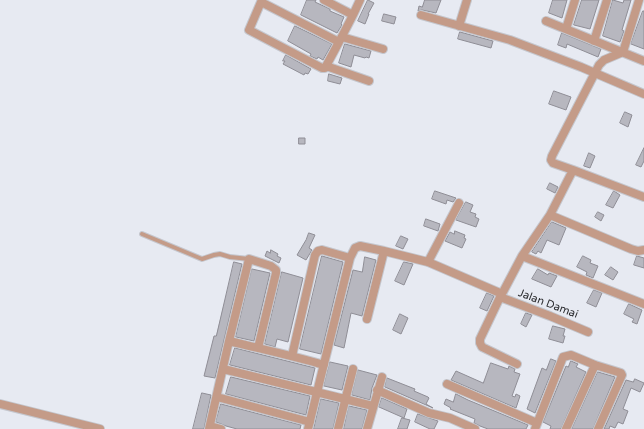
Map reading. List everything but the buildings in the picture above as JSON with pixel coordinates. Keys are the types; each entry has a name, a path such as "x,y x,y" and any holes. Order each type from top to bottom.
{"street":[{"path":"324,0 353,15"},
{"path":"326,66 360,0"},
{"path":"458,26 467,0"},
{"path":"566,29 575,0"},
{"path":"594,41 607,0"},
{"path":"623,52 639,0"},
{"path":"370,81 326,66 322,68 249,30 261,1 340,39 383,49"},
{"path":"421,15 510,40 581,67 593,74 644,94"},
{"path":"546,21 644,61"},
{"path":"623,52 604,60 593,74 551,160 553,163 644,197"},
{"path":"517,364 482,347 480,339 522,256 550,215 572,170"},
{"path":"428,262 458,203"},
{"path":"550,215 631,249 638,251 644,250"},
{"name":"Jalan Damai","path":"350,258 352,251 358,247 384,251 428,262 588,332"},
{"path":"217,397 309,426 350,258 322,250 318,251 292,356"},
{"path":"367,319 384,251"},
{"path":"522,256 644,304"},
{"path":"221,429 210,428 249,259 271,266 276,270 258,348"},
{"path":"229,341 324,365"},
{"path":"447,384 536,426 564,357 571,355 595,365 621,373 622,375 598,429"},
{"path":"566,429 595,365"},
{"path":"223,369 373,406"},
{"path":"338,429 354,369"},
{"path":"367,429 377,390 382,377"},
{"path":"377,390 429,413 450,418 473,429"},
{"path":"0,404 100,429"}],"lane":[{"path":"142,234 202,259 220,254 230,257 249,259"}]}
